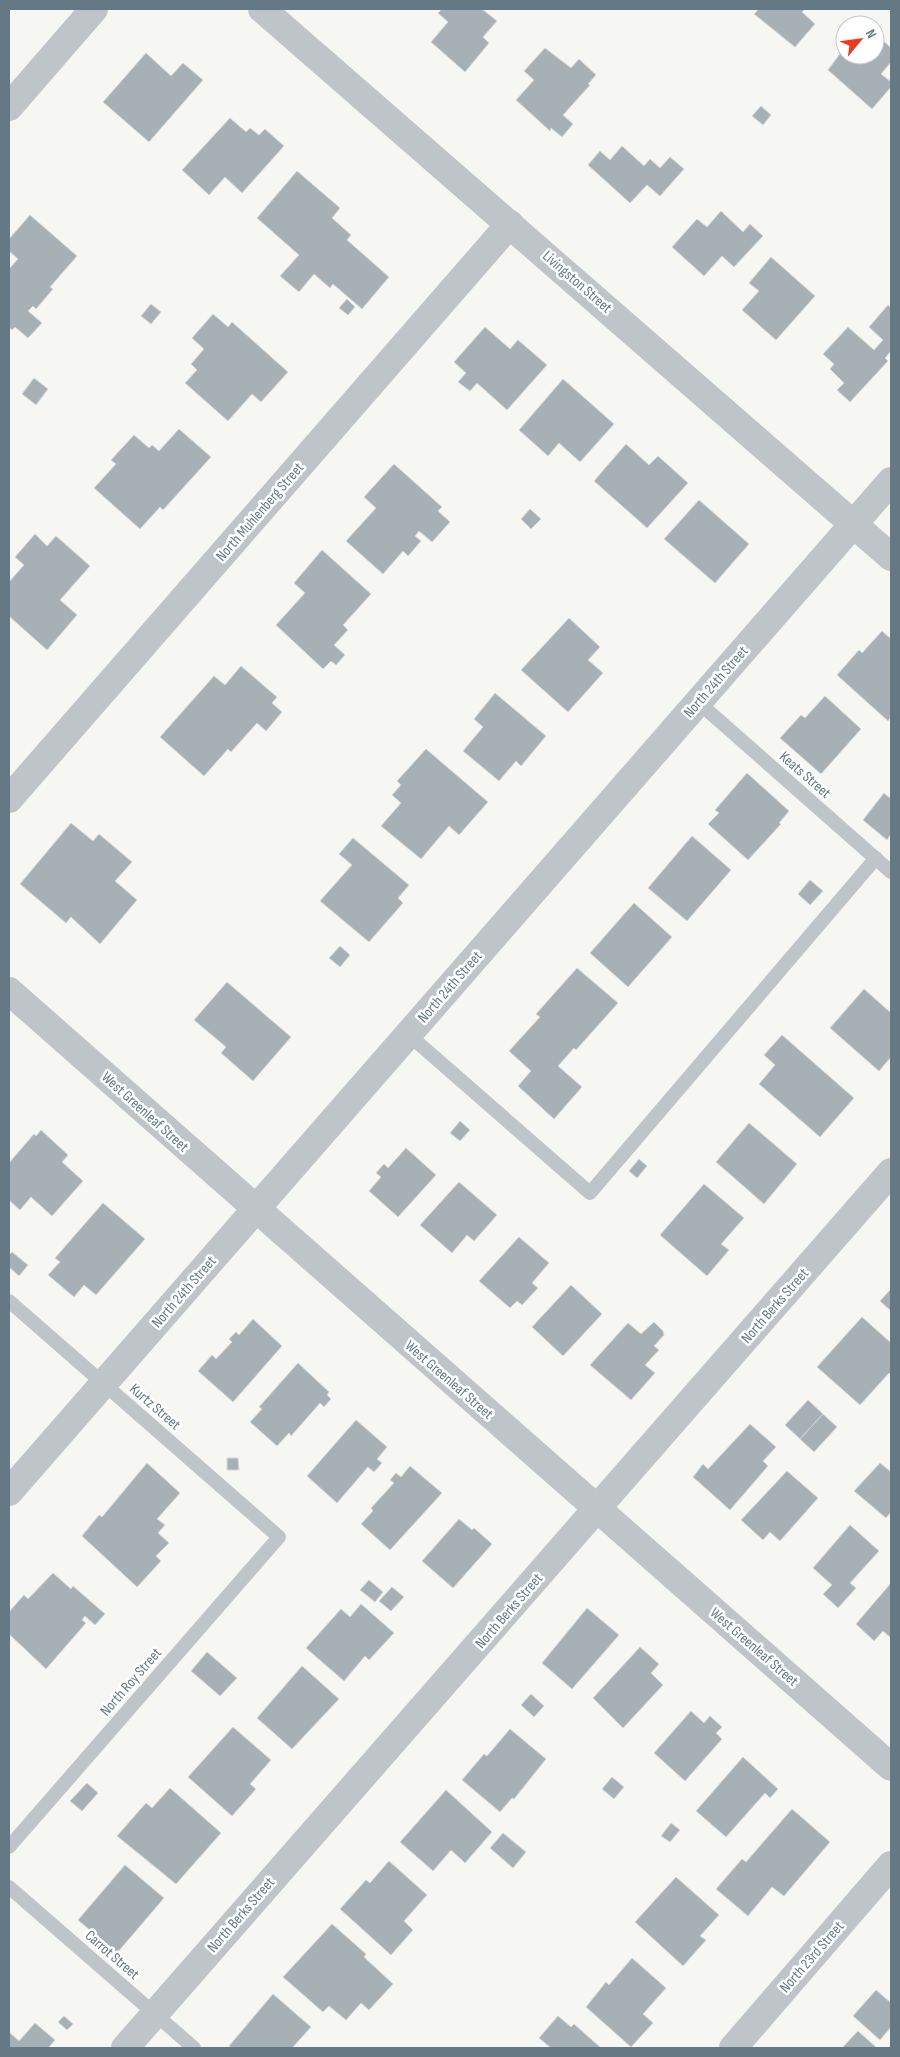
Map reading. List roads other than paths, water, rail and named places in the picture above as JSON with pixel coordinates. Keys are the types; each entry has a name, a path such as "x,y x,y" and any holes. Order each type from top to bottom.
{"street":[{"path":"9,107 94,9"},
{"name":"Livingston Street","path":"262,9 891,557"},
{"name":"North Muhlenberg Street","path":"9,799 510,224"},
{"name":"North 24th Street","path":"9,1492 891,481"},
{"name":"West Greenleaf Street","path":"9,991 891,1767"},
{"name":"North Berks Street","path":"125,2048 891,1172"},
{"name":"North 23rd Street","path":"733,2048 891,1865"}],"lane":[{"name":"Keats Street","path":"698,702 891,872"},
{"path":"408,1035 590,1193 876,858"},
{"name":"Kurtz Street","path":"9,1301 279,1537"},
{"name":"North Roy Street","path":"9,1847 279,1537"},
{"name":"Carrot Street","path":"9,1887 194,2048"}]}
